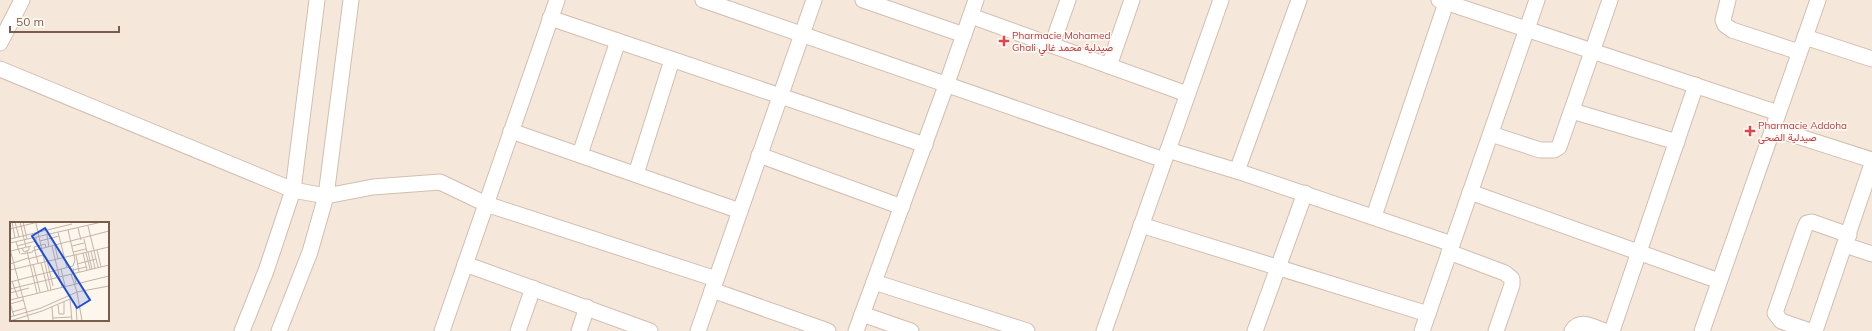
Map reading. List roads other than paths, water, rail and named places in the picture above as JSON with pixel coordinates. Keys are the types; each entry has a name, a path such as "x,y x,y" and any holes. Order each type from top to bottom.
{"street":[{"path":"0,43 22,0"},
{"path":"279,331 310,252 326,196 351,0"},
{"path":"442,331 557,0"},
{"path":"703,0 947,83 1166,155 1237,171 1305,193 1374,216 1451,248 1505,273 1512,279 1512,285 1496,331"},
{"path":"698,331 814,0"},
{"path":"863,0 964,35"},
{"path":"856,331 925,145 976,0"},
{"path":"1052,45 1068,0"},
{"path":"1109,66 1132,0"},
{"path":"1104,331 1221,0"},
{"path":"1237,171 1298,0"},
{"path":"1422,331 1538,0"},
{"path":"1491,134 1540,150 1554,150 1562,141 1610,0"},
{"path":"1728,0 1723,20 1732,30 1800,52"},
{"path":"1702,331 1818,0"},
{"path":"1374,216 1443,1 1778,113"},
{"path":"242,331 266,271 293,190 313,2"},
{"path":"970,16 1187,94"},
{"path":"550,18 925,145"},
{"path":"1805,37 1872,59"},
{"path":"580,154 618,41"},
{"path":"636,174 672,60"},
{"path":"0,69 293,190 326,196 373,187 440,182 486,204 714,285 805,327 828,331"},
{"path":"1612,331 1696,85"},
{"path":"1572,111 1677,142"},
{"path":"1772,128 1872,160"},
{"path":"511,131 740,211"},
{"path":"759,156 902,207"},
{"path":"1815,331 1872,164"},
{"path":"1470,192 1719,280"},
{"path":"1255,331 1305,193"},
{"path":"1810,331 1781,321 1775,313 1807,223 1812,222 1872,254"},
{"path":"1141,225 1428,314"},
{"path":"465,264 587,307 645,330"},
{"path":"874,282 1027,331"},
{"path":"518,331 532,288"},
{"path":"579,331 587,307"},
{"path":"862,314 911,331"},
{"path":"1572,331 1577,325 1582,323 1604,331"}],"place":[{"name":"Pharmacie Mohamed Ghali صيدلية محمد غالي","path":"1004,41"},
{"name":"Pharmacie Addoha صيدلية الضحى","path":"1750,131"}]}
